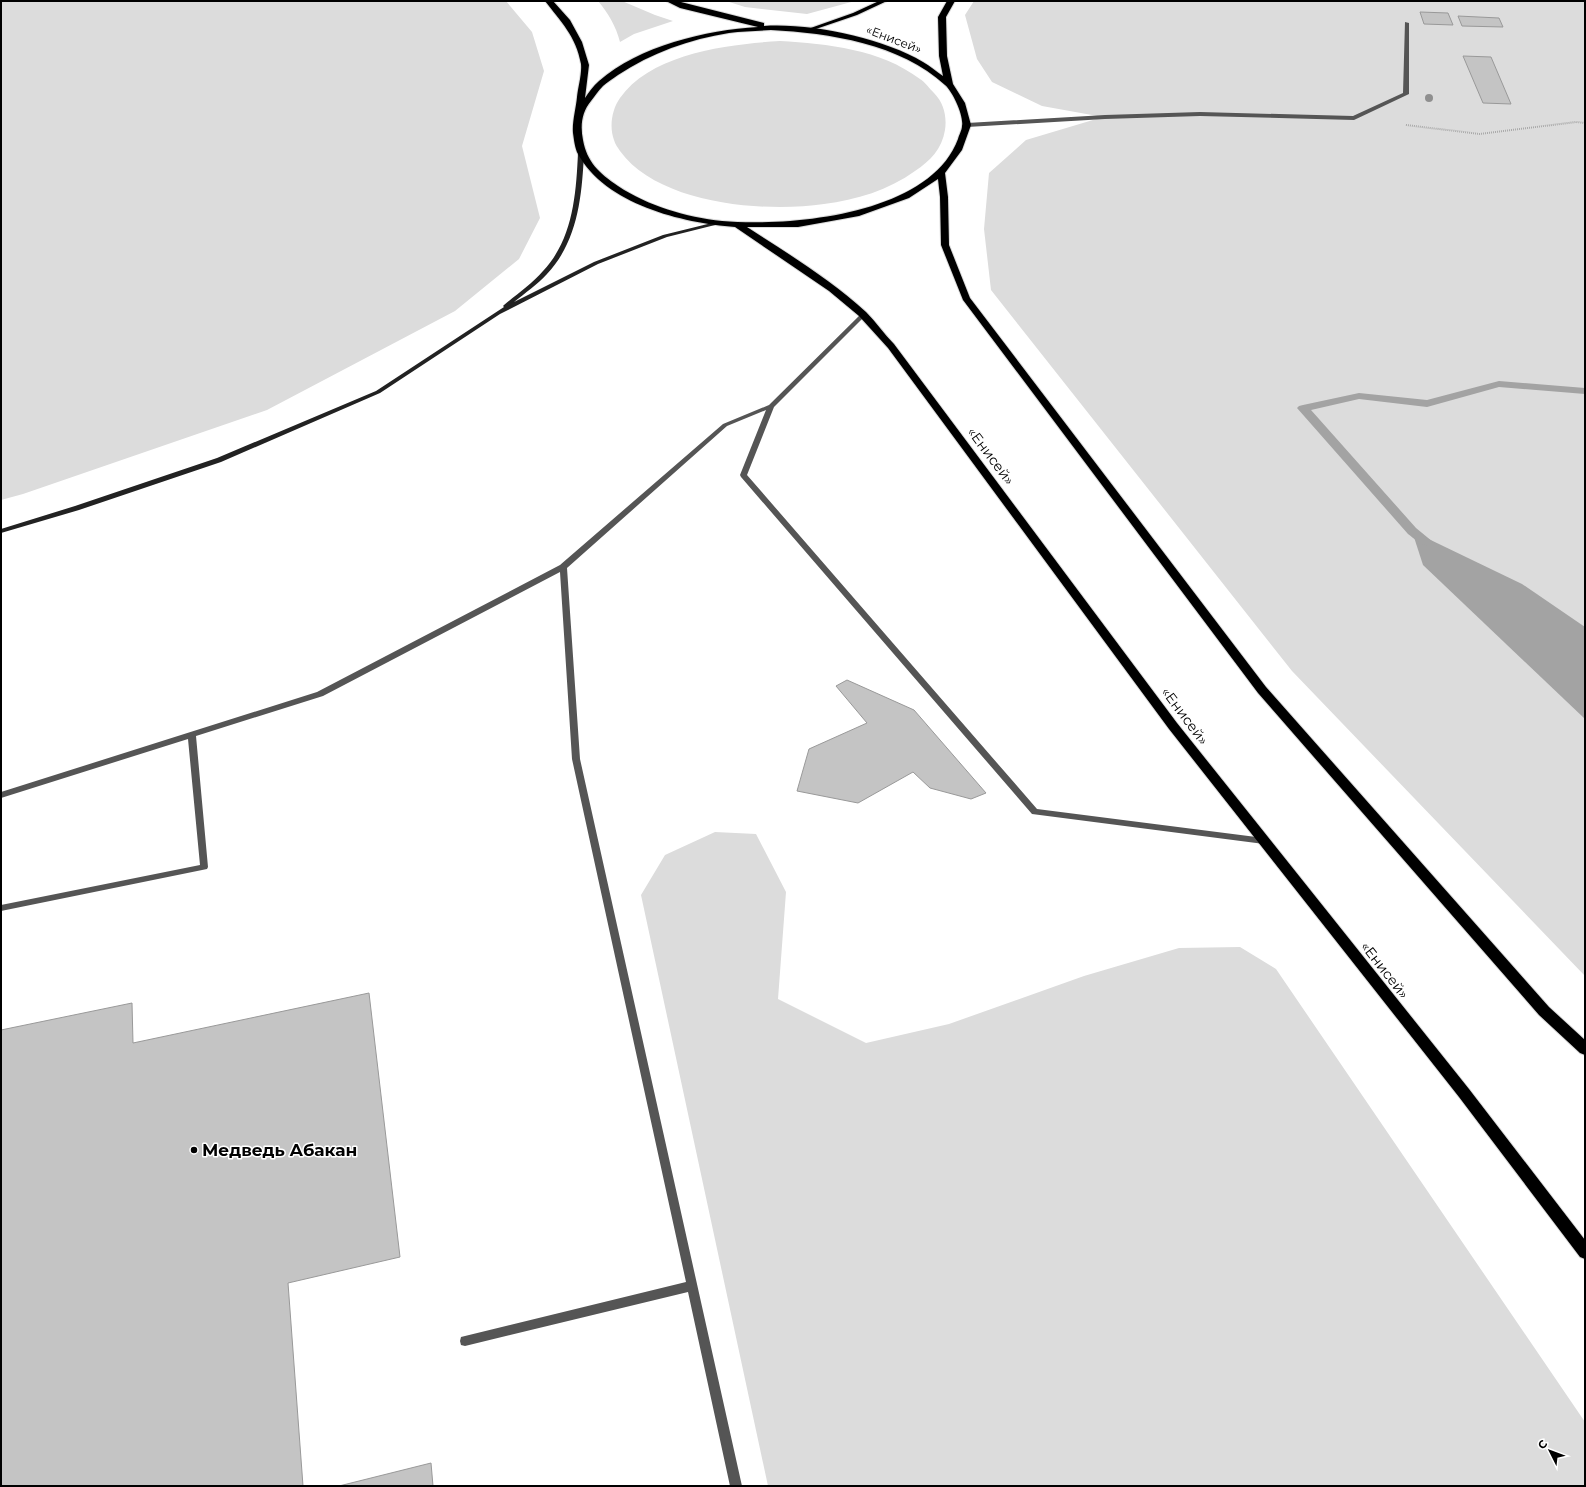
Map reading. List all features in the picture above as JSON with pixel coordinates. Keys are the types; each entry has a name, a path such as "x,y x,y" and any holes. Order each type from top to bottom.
{"highway":[{"path":"549,1 567,22 578,42 585,65 577,132 581,153 599,177 629,197 670,213 720,223 737,224 798,224 856,214 906,196 941,173 958,150 967,125"},
{"name":"«Енисей»","path":"670,1 683,6 771,28"},
{"path":"949,84 943,56 942,17 951,1"},
{"name":"«Енисей»","path":"580,109 601,83 628,65 659,50 691,39 729,31 771,28 808,30 849,37 896,52 921,64 949,84 961,103 967,125"},
{"path":"941,173 944,197 945,245 966,298 1262,690 1544,1010 1585,1048"},
{"name":"«Енисей»","path":"737,224 798,265 836,293 863,315 891,346 1173,726 1464,1093 1585,1252"}],"main road":[{"path":"808,30 855,14 884,1"}],"street":[{"path":"498,313 549,268 564,246 574,224 579,192 581,153"},
{"path":"1,531 77,508 219,460 378,392 498,313 596,263 665,236 720,223"}],"lane":[{"path":"967,125 1105,116 1200,114 1354,118 1406,94 1407,23"},
{"path":"1,795 320,694 563,567 725,425 771,406 863,315"},
{"path":"771,406 743,474 1035,812 1264,841"},
{"path":"563,567 576,759 736,1486"},
{"path":"1,908 204,867 192,735"},
{"path":"465,1341 691,1286"}],"path":[{"path":"1354,118 1480,134 1576,122 1585,123"}],"shaded area":[{"path":"1,1 506,1 532,32 544,71 522,146 540,218 519,259 455,311 267,410 23,494 1,500"},
{"path":"598,1 622,1 673,21 634,34 620,42 611,20"},
{"path":"726,1 855,1 807,14 745,7"},
{"path":"974,1 1585,1 1585,976 1292,671 991,290 984,229 989,173 1026,140 1103,117 1042,106 992,82 977,59 965,15"},
{"path":"780,41 835,46 853,50 888,61 922,80 940,101 945,115 945,130 938,149 926,163 905,178 872,193 848,200 824,204 772,207 714,201 685,193 659,183 637,169 617,147 612,135 612,118 617,102 634,83 651,71 671,61 716,48"},
{"path":"1412,531 1522,584 1585,627 1585,719 1423,565"},
{"path":"715,832 756,834 786,892 778,999 866,1043 949,1024 1084,976 1179,948 1240,947 1276,969 1585,1422 1585,1486 768,1486 641,895 665,855"}],"building":[{"path":"1420,12 1448,13 1453,25 1424,24"},
{"path":"1458,16 1499,18 1503,27 1462,26"},
{"path":"1463,56 1491,57 1511,104 1483,103"},
{"path":"847,680 914,710 986,793 971,799 930,788 913,772 858,803 797,791 809,749 867,723 836,686"},
{"name":"Медведь Абакан","path":"369,993 400,1257 288,1283 303,1486 1,1486 1,1030 132,1003 133,1043"},
{"path":"431,1463 433,1486 339,1486"}],"waterway":[{"path":"1427,542 1412,531 1303,408 1359,396 1427,404 1499,384 1585,391"}],"place":[{"name":"Медведь Абакан","path":"194,1150"}]}
